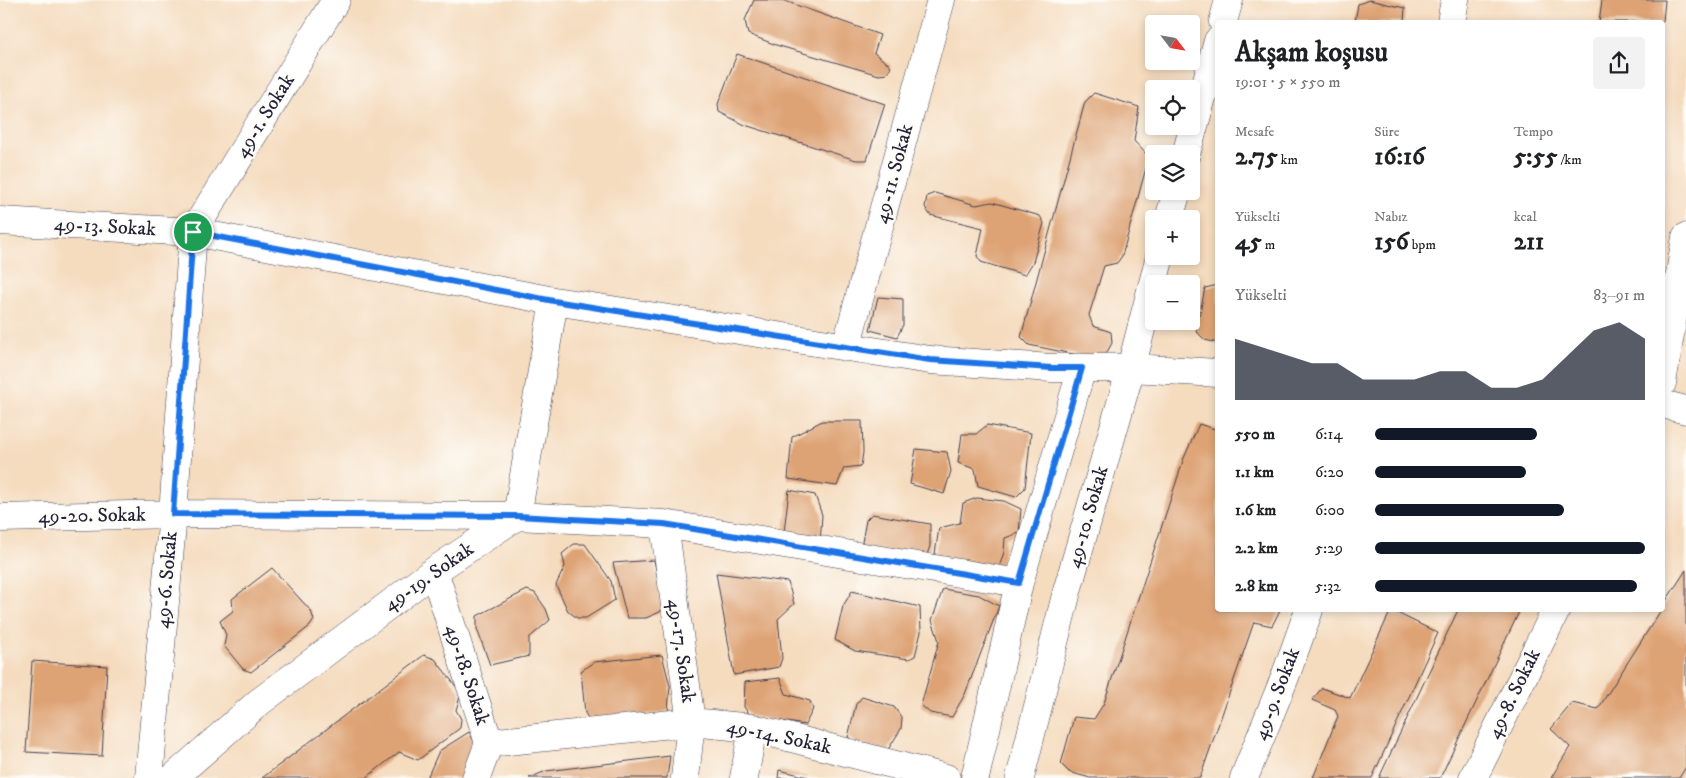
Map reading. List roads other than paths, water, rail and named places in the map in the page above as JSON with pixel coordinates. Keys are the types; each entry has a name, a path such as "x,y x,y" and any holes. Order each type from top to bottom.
{"street":[{"name":"49-1. Sokak","path":"193,232 336,0"},
{"name":"49-11. Sokak","path":"846,347 941,0"},
{"path":"1224,20 1229,0"},
{"path":"1451,20 1455,0"},
{"path":"1189,145 1215,52"},
{"name":"49-13. Sokak","path":"0,221 193,232 554,301 930,360 1052,368 1131,368 1215,373"},
{"name":"49-6. Sokak","path":"149,778 173,514 193,232"},
{"path":"1665,365 1686,237"},
{"name":"49-10. Sokak","path":"1020,778 1067,591 1131,368 1158,265"},
{"path":"517,516 554,301"},
{"path":"975,778 1019,583 1082,368"},
{"path":"1665,405 1686,410"},
{"name":"49-20. Sokak","path":"0,518 173,514 517,516 664,524 1019,583"},
{"name":"49-19. Sokak","path":"173,778 258,703 434,571 517,516"},
{"name":"49-17. Sokak","path":"664,524 691,722 685,778"},
{"name":"49-18. Sokak","path":"434,571 489,743 476,778"},
{"name":"49-9. Sokak","path":"1244,778 1285,677 1308,612"},
{"name":"49-8. Sokak","path":"1473,778 1555,612"},
{"name":"49-14. Sokak","path":"489,743 691,722 754,728 946,778"},
{"path":"744,778 754,728"}]}
